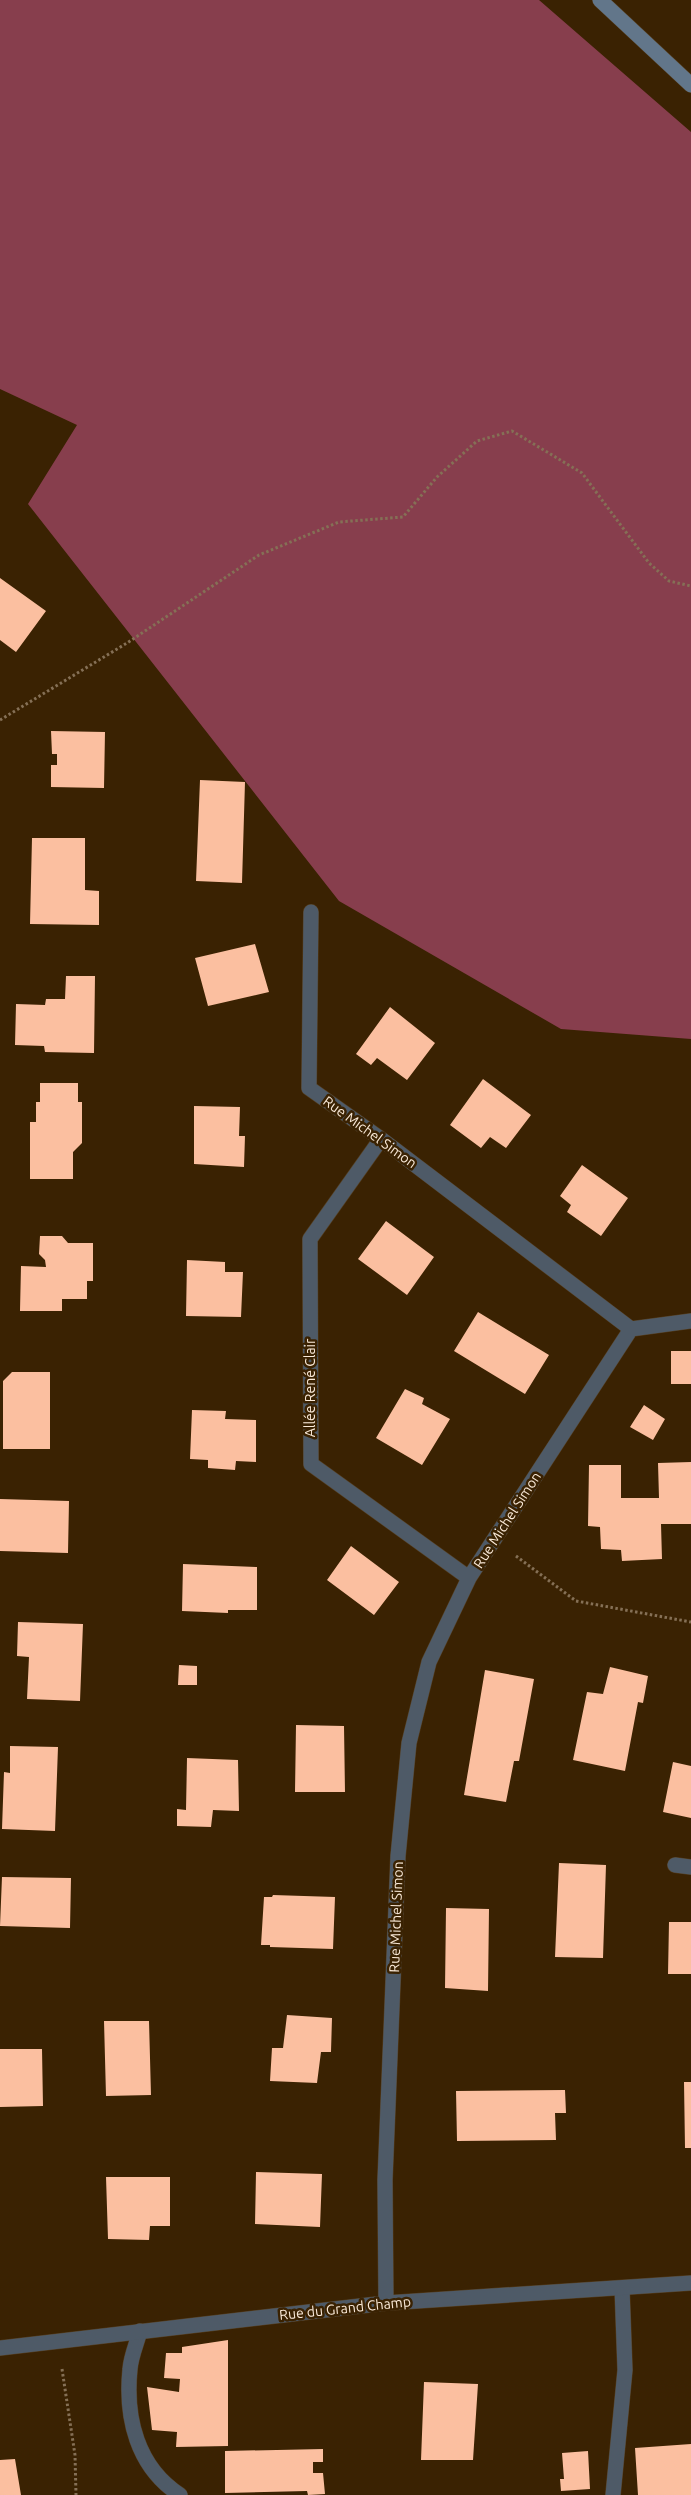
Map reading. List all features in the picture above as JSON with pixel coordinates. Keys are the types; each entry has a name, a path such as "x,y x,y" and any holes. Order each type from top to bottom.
{"main road":[{"path":"600,0 691,85"}],"street":[{"name":"Rue Michel Simon","path":"310,912 309,1088 381,1139 631,1329 469,1578 429,1662 409,1743 398,1856 385,2180 386,2303"},
{"name":"Allée René Clair","path":"381,1139 310,1238 310,1464 469,1578"},
{"path":"631,1329 691,1321"},
{"path":"675,1865 691,1867"},
{"name":"Rue du Grand Champ","path":"0,2348 386,2303 691,2284"},
{"path":"613,2495 625,2370 622,2288"},
{"path":"140,2331 130,2367 128,2405 137,2444 162,2483 180,2495"}],"path":[{"path":"0,720 143,634 259,554 339,522 403,517 437,477 477,441 512,432 582,473 649,563 669,580 691,586"},
{"path":"494,1540 576,1601 691,1622"},
{"path":"58,2341 75,2455 76,2495"}],"shaded area":[{"path":"0,0 539,0 691,132 691,1039 561,1029 339,901 28,504 77,425 0,389"}],"building":[{"path":"0,578 46,611 16,652 0,640"},
{"path":"51,731 105,732 104,788 51,787 51,765 57,765 57,754 52,754"},
{"path":"200,780 245,782 242,883 196,881"},
{"path":"32,838 85,838 85,890 99,891 99,925 30,924"},
{"path":"255,944 269,992 208,1006 195,958"},
{"path":"66,976 95,976 94,1053 45,1052 44,1046 15,1045 16,1004 45,1005 46,999 65,999"},
{"path":"390,1007 435,1043 407,1080 377,1058 371,1065 356,1054"},
{"path":"483,1079 531,1115 506,1148 490,1137 481,1148 450,1125"},
{"path":"40,1083 78,1083 78,1102 82,1102 82,1143 73,1152 73,1179 30,1179 30,1122 36,1122 36,1102 40,1102"},
{"path":"194,1106 240,1107 239,1136 245,1136 244,1167 194,1164"},
{"path":"582,1165 628,1198 601,1236 567,1212 571,1205 560,1196"},
{"path":"386,1221 434,1257 407,1295 358,1259"},
{"path":"40,1236 62,1236 68,1243 93,1243 93,1281 87,1281 87,1299 62,1299 62,1311 20,1311 21,1266 46,1267 45,1260 39,1254"},
{"path":"187,1260 225,1262 225,1272 243,1272 241,1317 186,1316"},
{"path":"478,1312 549,1355 525,1394 454,1351"},
{"path":"671,1351 691,1351 691,1384 671,1384"},
{"path":"12,1372 50,1372 50,1449 3,1449 3,1381"},
{"path":"405,1389 424,1398 422,1404 450,1419 422,1465 376,1438"},
{"path":"644,1405 665,1419 653,1440 630,1427"},
{"path":"192,1410 226,1411 225,1419 256,1420 256,1462 236,1461 235,1470 208,1468 208,1460 190,1459"},
{"path":"691,1462 691,1524 661,1524 662,1559 622,1561 621,1550 601,1549 600,1527 588,1526 589,1465 621,1465 621,1498 659,1498 658,1463"},
{"path":"0,1499 69,1501 68,1553 0,1551"},
{"path":"351,1546 399,1582 374,1615 327,1580"},
{"path":"183,1564 257,1567 257,1610 228,1610 228,1613 182,1611"},
{"path":"18,1622 83,1624 80,1701 27,1699 29,1657 17,1656"},
{"path":"179,1665 197,1666 197,1685 178,1685"},
{"path":"610,1667 648,1676 643,1703 638,1702 625,1771 573,1760 587,1692 603,1694"},
{"path":"485,1670 534,1679 519,1761 514,1761 506,1802 464,1795"},
{"path":"296,1725 344,1726 345,1792 295,1792"},
{"path":"10,1746 58,1747 55,1831 2,1829 4,1772 10,1773"},
{"path":"187,1758 238,1760 239,1811 213,1810 211,1827 177,1826 177,1809 186,1810"},
{"path":"673,1762 691,1766 691,1818 663,1812"},
{"path":"559,1863 606,1865 603,1958 555,1957"},
{"path":"2,1877 71,1878 70,1928 0,1926"},
{"path":"273,1895 335,1897 333,1949 261,1945 264,1897 272,1897"},
{"path":"446,1908 489,1909 488,1991 445,1988"},
{"path":"669,1922 691,1922 691,1974 668,1974"},
{"path":"287,2015 332,2018 331,2052 321,2052 317,2083 270,2081 272,2048 283,2048"},
{"path":"104,2021 149,2021 151,2095 106,2096"},
{"path":"0,2049 42,2049 43,2106 0,2107"},
{"path":"684,2082 691,2082 691,2148 685,2148"},
{"path":"565,2090 566,2113 555,2113 556,2140 457,2141 456,2091"},
{"path":"256,2172 322,2174 320,2227 255,2224"},
{"path":"106,2177 170,2177 170,2226 150,2226 149,2240 108,2239"},
{"path":"228,2340 228,2446 176,2447 177,2432 152,2430 147,2387 179,2392 180,2379 164,2378 166,2353 182,2353 182,2347"},
{"path":"424,2382 478,2384 473,2460 421,2460"},
{"path":"691,2444 691,2495 638,2495 635,2448"},
{"path":"323,2449 323,2462 313,2462 313,2473 323,2473 325,2494 308,2495 307,2491 225,2493 225,2451"},
{"path":"588,2451 590,2489 561,2491 560,2479 564,2479 562,2453"},
{"path":"15,2459 21,2495 0,2495 0,2460"}]}
